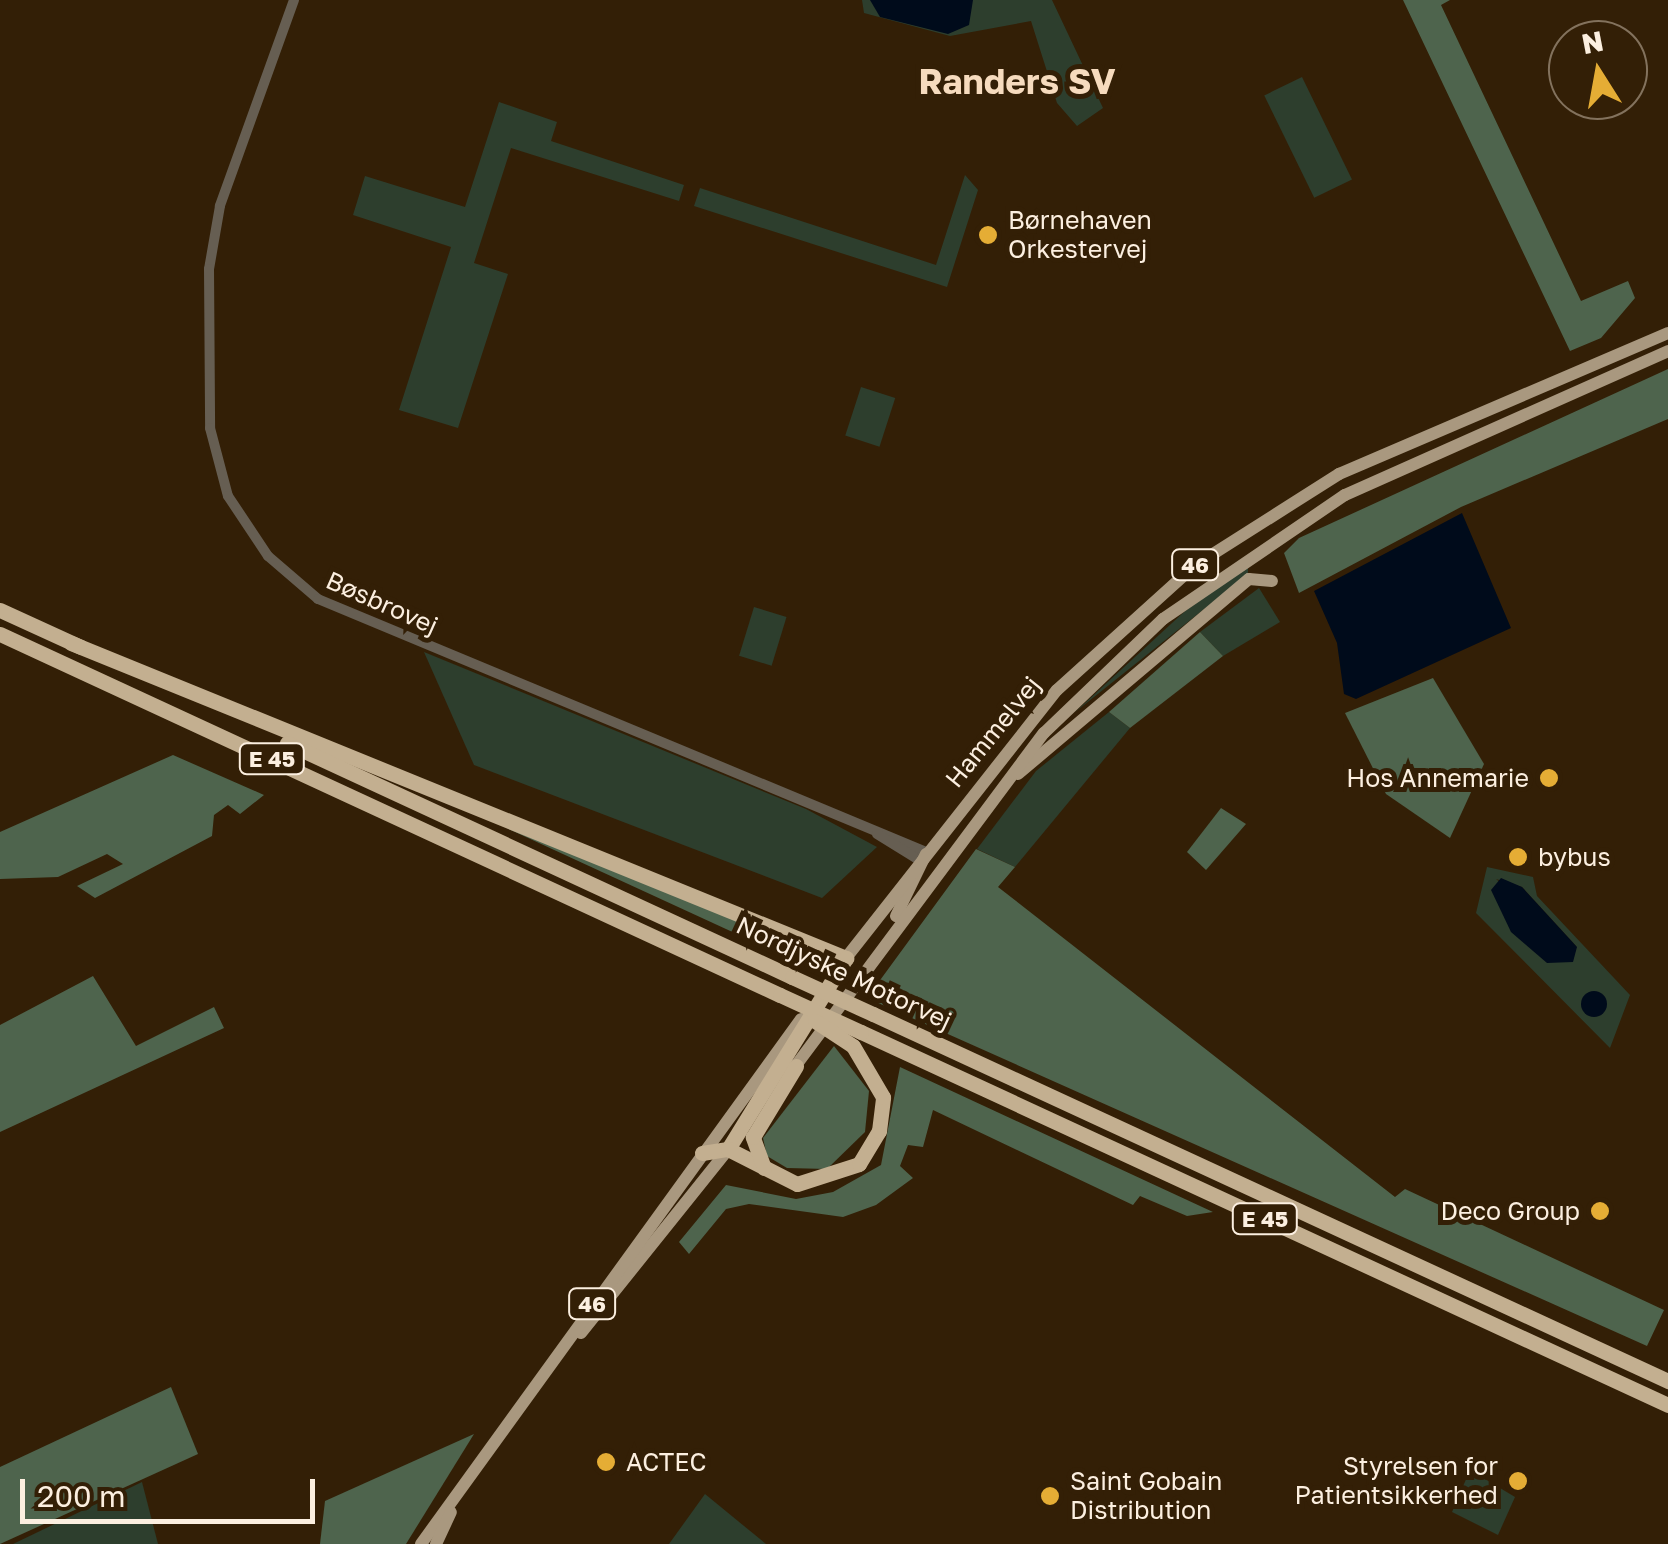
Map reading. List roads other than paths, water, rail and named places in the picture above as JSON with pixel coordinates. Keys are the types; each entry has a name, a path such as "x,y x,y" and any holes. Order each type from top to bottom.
{"highway":[{"name":"Nordjyske Motorvej","path":"0,610 1668,1382"},
{"name":"Nordjyske Motorvej","path":"0,634 544,885 857,1039 1668,1405"},
{"path":"72,643 846,958 728,1149"},
{"path":"702,1153 728,1149 770,1175 797,1184 838,1178 872,1146 883,1097 857,1039"},
{"path":"770,1175 751,1144 796,1066"}],"main road":[{"name":"Hammelvej","path":"423,1544 846,958 1077,667 1226,544 1338,474 1668,332"},
{"name":"Hammelvej","path":"540,1380 796,1066 998,792 1110,666 1258,548 1406,464 1668,351"},
{"path":"998,792 1249,579 1272,581"},
{"path":"854,987 924,858 952,853"},
{"name":"Hammelvej","path":"436,1544 460,1491"}],"street":[{"name":"Bøsbrovej","path":"294,0 220,206 209,269 210,428 246,526 318,599 864,824 924,858"}],"water":[{"path":"870,0 973,0 969,25 948,34 880,17"},
{"path":"1462,513 1511,628 1356,699 1344,694 1337,643 1314,591"},
{"path":"1501,878 1522,887 1577,947 1573,962 1547,963 1511,932 1491,890"},
{"path":"1594,991 1604,994 1604,1014 1594,1017 1584,1014 1581,1004 1584,994"}],"place":[{"name":"Børnehaven Orkestervej","path":"988,235"},
{"name":"Hos Annemarie","path":"1549,778"},
{"name":"bybus","path":"1518,857"},
{"name":"Deco Group","path":"1600,1211"},
{"name":"ACTEC","path":"606,1462"},
{"name":"Styrelsen for Patientsikkerhed","path":"1518,1481"},
{"name":"Saint Gobain Distribution","path":"1050,1496"}],"district":[{"name":"Randers SV","path":"1017,81"}]}
